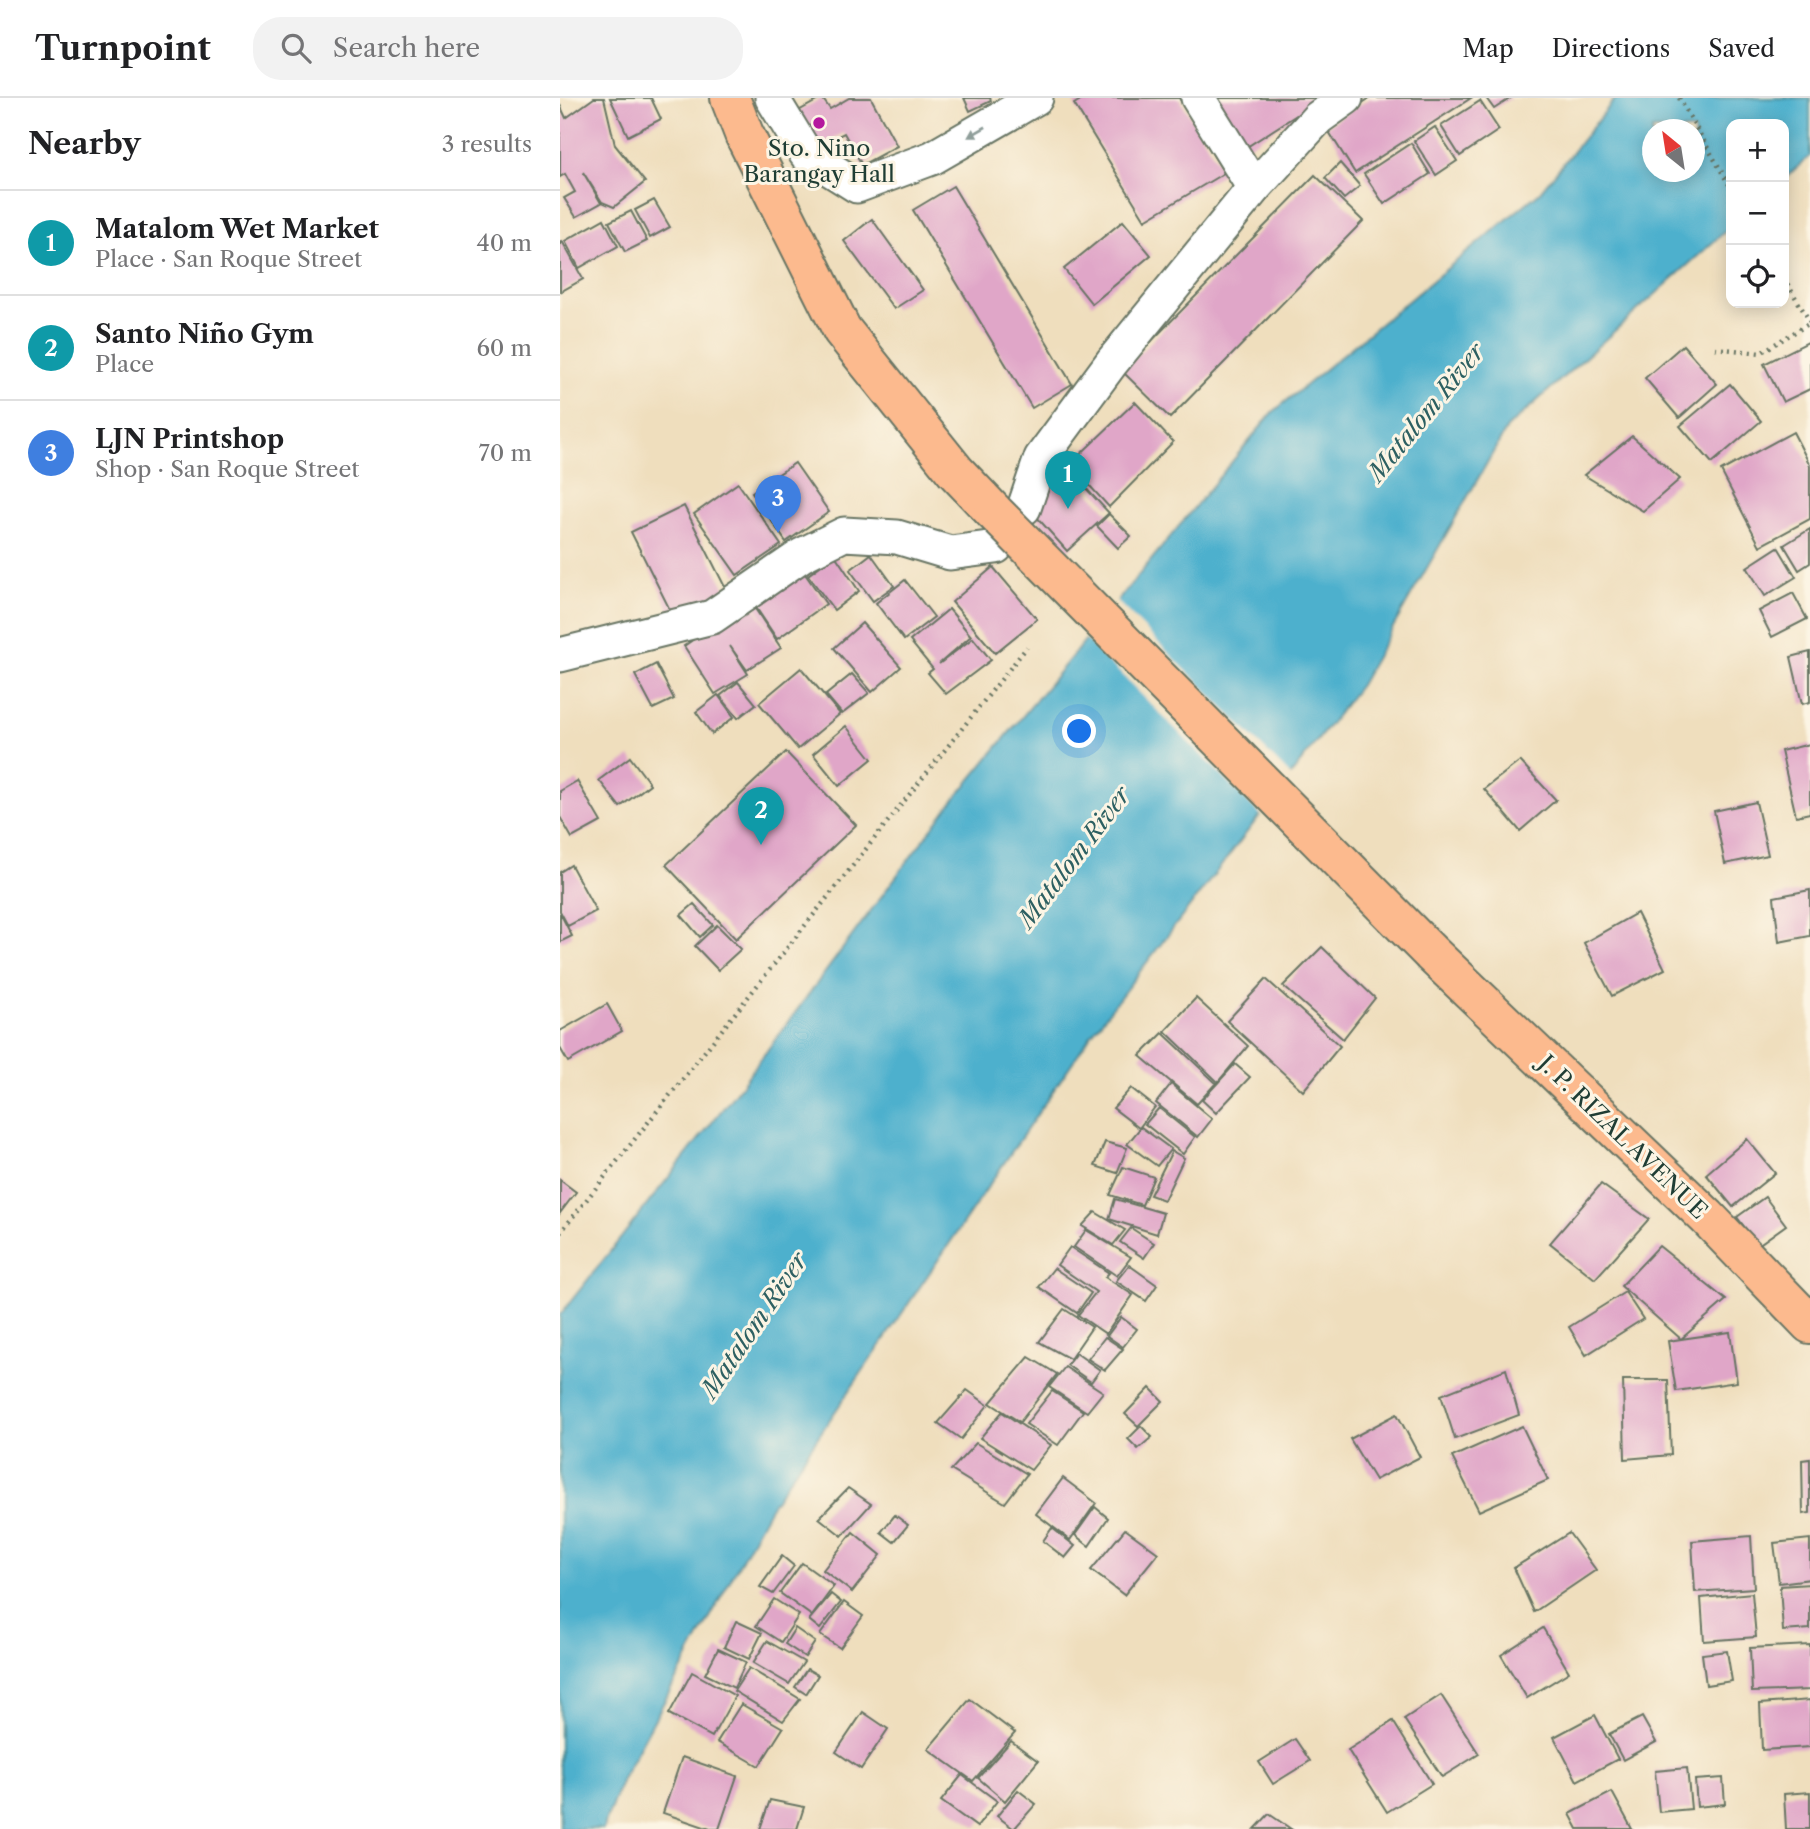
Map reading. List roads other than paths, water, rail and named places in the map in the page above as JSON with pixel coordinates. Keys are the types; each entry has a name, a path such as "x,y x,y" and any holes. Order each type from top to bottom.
{"main road":[{"name":"J. P. RIZAL AVENUE","path":"730,98 744,134 842,330 955,471 1432,954 1707,1217 1810,1324"}],"street":[{"path":"772,98 806,154 856,186 932,158 1036,98"},
{"path":"1198,98 1254,188"},
{"path":"560,655 712,617 802,555 844,534 897,537 950,553 1004,522 1041,458 1112,362 1254,188 1318,118 1346,98"}],"water":[{"name":"Matalom River","path":"1616,98 1810,98 1810,156 1789,175 1789,119 1726,119 1726,231 1507,428 1360,685 1091,1035 769,1509 622,1779 603,1829 560,1829 560,1315 740,1087 944,812 1272,413 1540,192"}],"place":[{"name":"Sto. Nino Barangay Hall","path":"819,123"},
{"name":"Matalom Wet Market","path":"1068,509"},
{"name":"LJN Printshop","path":"778,533"},
{"name":"Santo Niño Gym","path":"761,845"}]}
